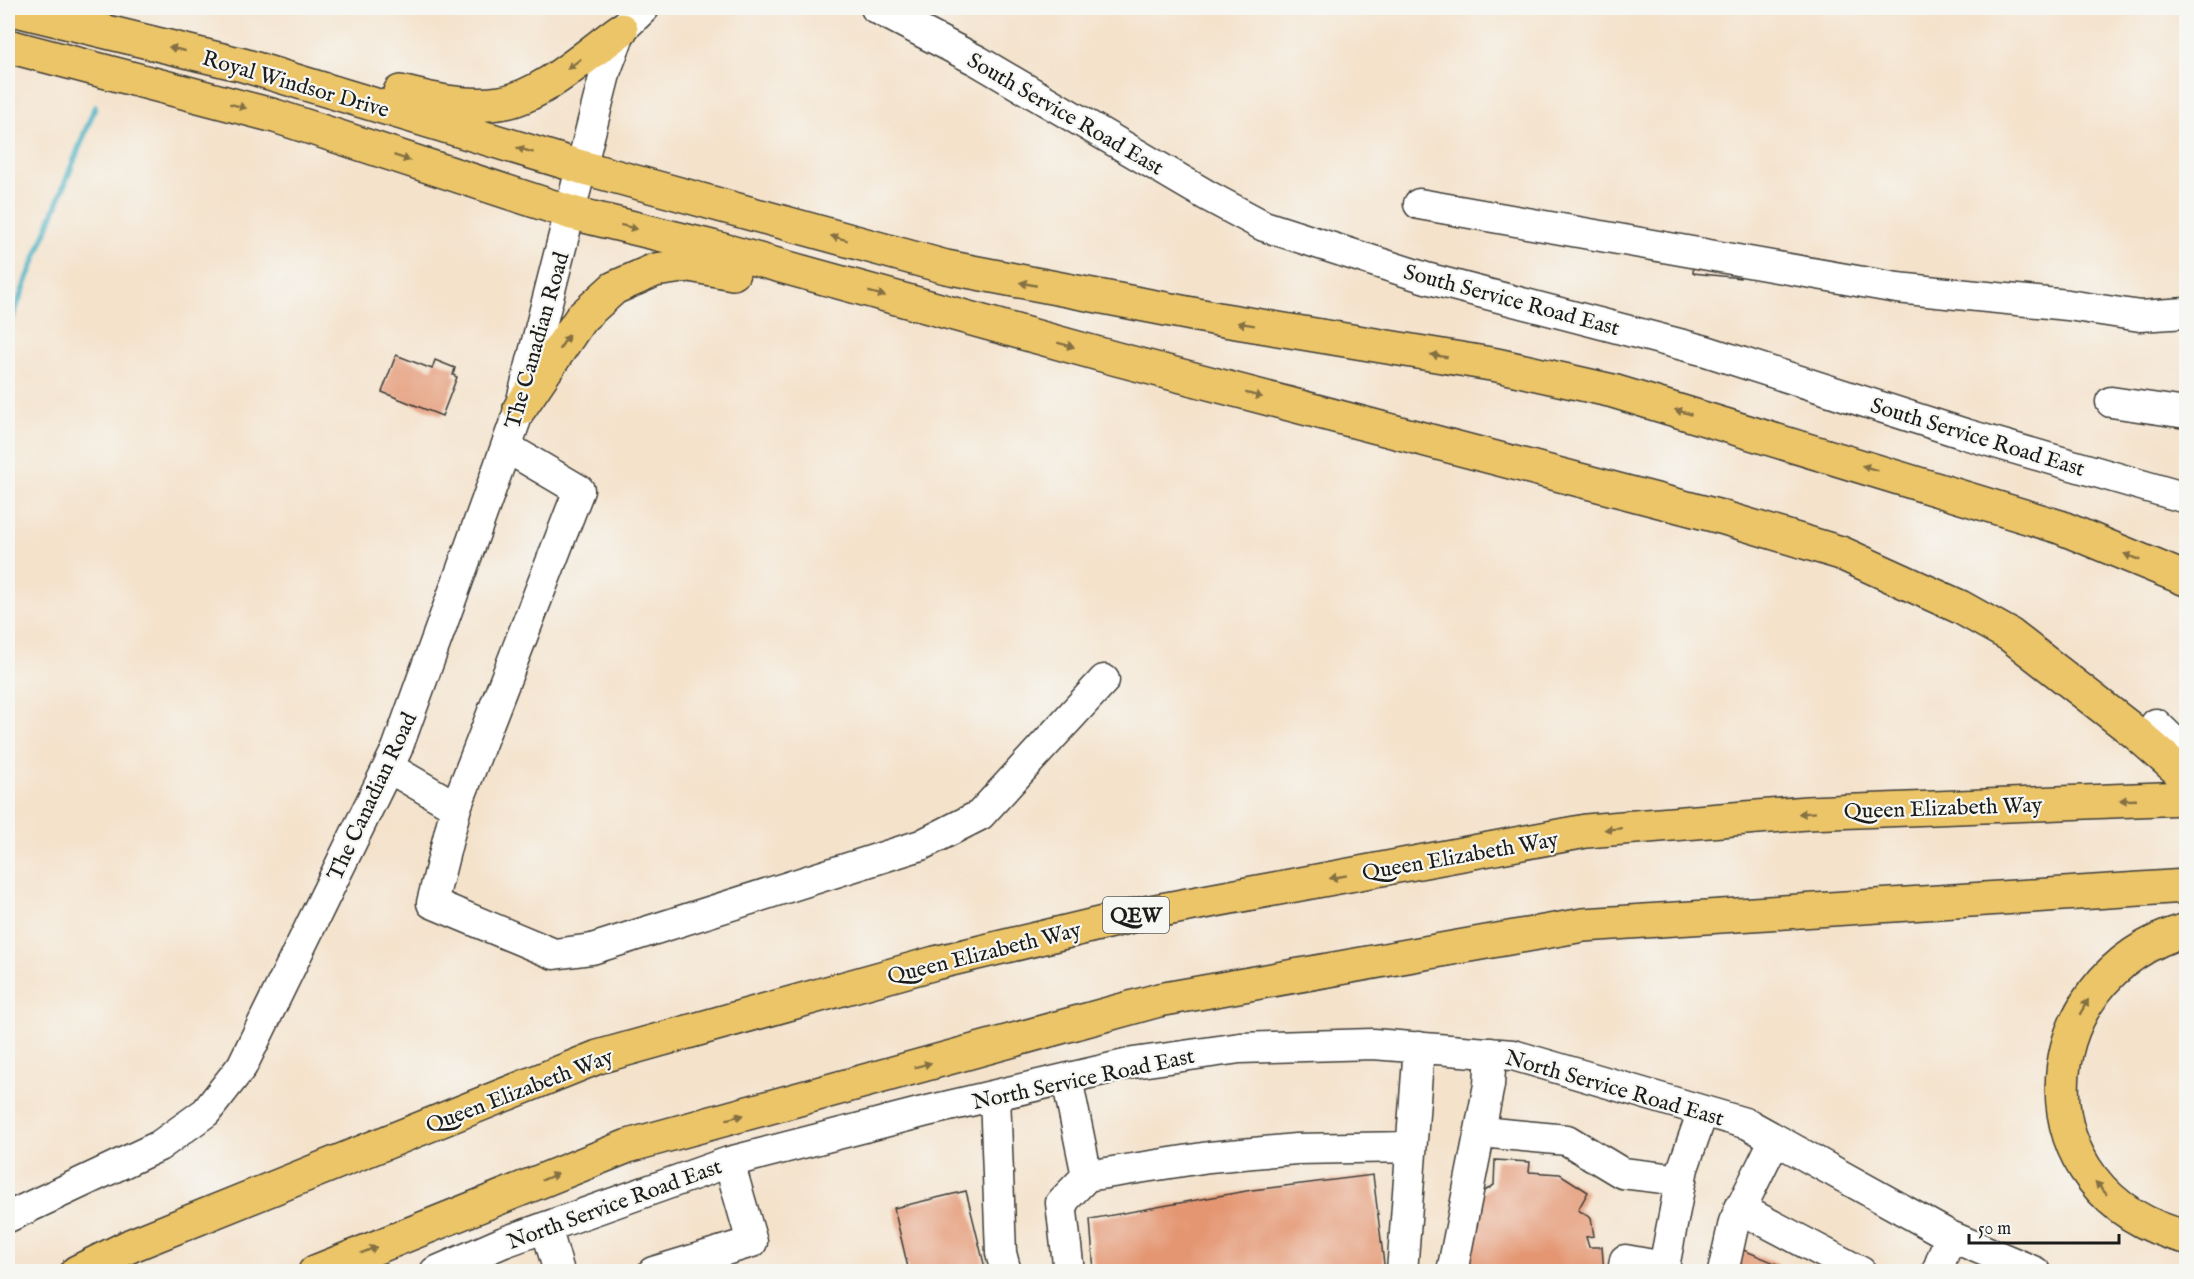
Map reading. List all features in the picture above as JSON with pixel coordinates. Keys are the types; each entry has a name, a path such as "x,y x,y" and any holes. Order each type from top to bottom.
{"main road":[{"name":"Royal Windsor Drive","path":"8,8 243,65 581,167 946,267 1218,319 1497,365 1613,391 2060,527 2187,579"},
{"path":"243,65 273,59 439,101 467,105 502,103 542,88 633,19"},
{"name":"Royal Windsor Drive","path":"8,46 275,116 572,213 712,247 838,284"},
{"path":"520,408 580,318 615,288 655,270 690,265 789,283 838,284 1721,517 1841,553 1960,607 2010,635 2146,728 2187,777"},
{"name":"Queen Elizabeth Way","path":"77,1272 132,1245 598,1057 934,963 1145,913 1586,831 1807,813 2187,798"},
{"path":"315,1272 628,1146 1159,1000 1582,925 2187,886"},
{"path":"2187,930 2166,936 2117,968 2085,1003 2075,1022 2061,1076 2061,1107 2067,1129 2086,1169 2100,1186 2133,1215 2152,1226 2187,1237"}],"street":[{"name":"South Service Road East","path":"876,8 978,61 1208,196 1264,226 1426,278 1706,351 1965,434 2187,498"},
{"path":"572,213 596,105 633,19"},
{"path":"1419,204 1897,288 2068,305 2140,316 2187,313"},
{"name":"The Canadian Road","path":"8,1217 159,1146 206,1112 242,1066 388,767 520,408 572,213"},
{"path":"2111,402 2187,412"},
{"path":"506,447 579,490 456,807 432,903 554,954 592,949 921,845 980,815 1104,680"},
{"path":"2146,728 2187,753"},
{"path":"388,767 456,807"},
{"name":"North Service Road East","path":"435,1272 546,1227 729,1162 994,1096 1133,1063 1240,1048 1373,1044 1513,1055 1748,1124 1950,1236 2035,1272"},
{"path":"1402,1272 1419,1047"},
{"path":"1452,1272 1481,1132 1489,1085 1491,1053"},
{"path":"1067,1079 1087,1176"},
{"path":"994,1096 1002,1253 1006,1272"},
{"path":"1623,1272 1625,1260 1664,1267 1681,1180 1703,1111"},
{"path":"1481,1132 1567,1140 1622,1173 1681,1180"},
{"path":"1723,1272 1739,1208 1775,1139"},
{"path":"1070,1272 1061,1203 1087,1176 1209,1157 1296,1149 1411,1147"},
{"path":"652,1272 752,1242 729,1162"},
{"path":"1739,1208 1861,1272"},
{"path":"546,1227 559,1272"},
{"path":"1937,1272 1950,1236"}],"building":[{"path":"1694,260 1741,265 1740,278 1693,273"},
{"path":"396,355 432,369 435,360 455,368 453,375 457,377 442,416 382,392"},
{"path":"1495,1160 1530,1162 1529,1172 1560,1174 1588,1192 1578,1210 1591,1218 1594,1236 1586,1237 1589,1247 1602,1247 1604,1272 1458,1272 1474,1198 1494,1185"},
{"path":"1373,1175 1385,1272 1094,1272 1090,1219 1252,1190"},
{"path":"966,1191 986,1272 909,1272 894,1208"},
{"path":"1734,1246 1796,1272 1729,1272"}],"waterway":[{"path":"8,328 95,107"}]}
